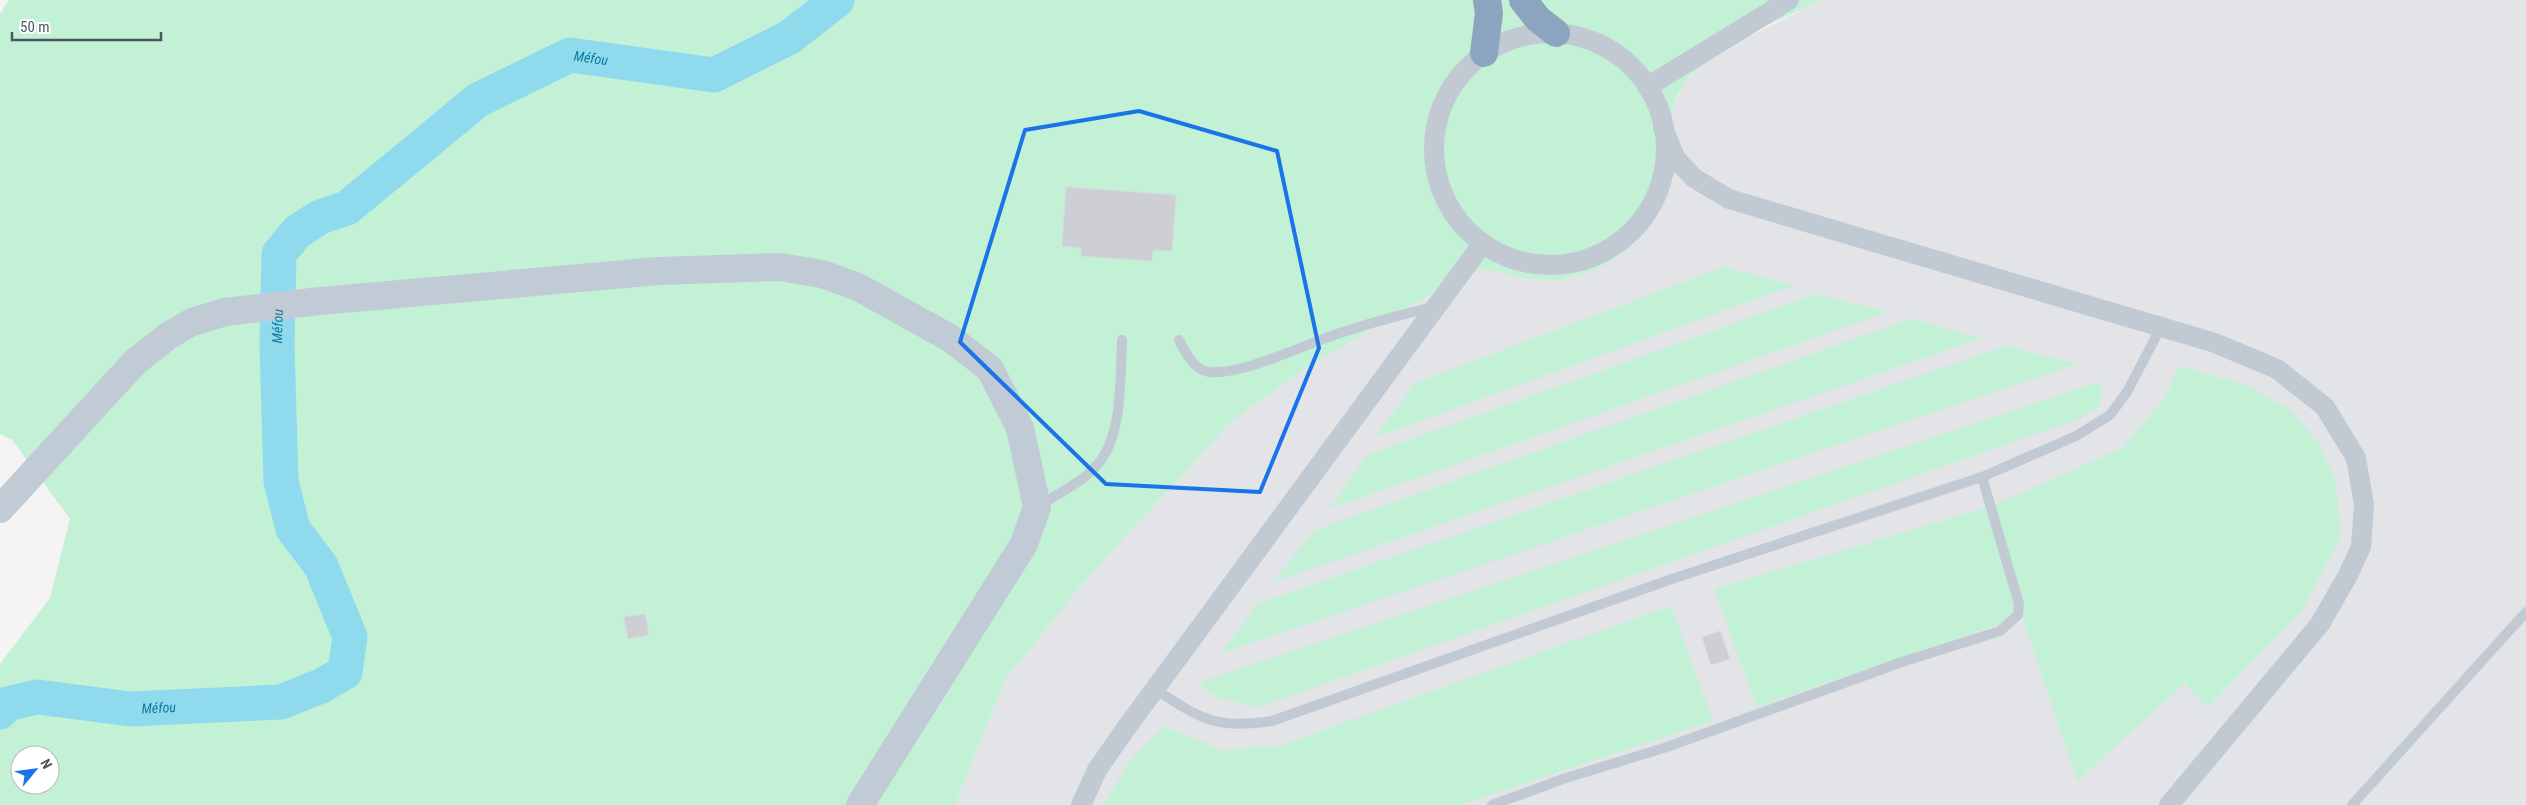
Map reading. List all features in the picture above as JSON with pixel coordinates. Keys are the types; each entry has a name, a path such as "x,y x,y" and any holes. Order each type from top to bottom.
{"highway":[{"path":"1484,53 1489,13 1487,0"},
{"path":"1522,0 1538,19 1556,33"}],"main road":[{"path":"0,509 135,362 168,336 192,322 225,312 320,300 659,271 780,267 822,274 858,287 950,338 990,369 1020,428 1037,507 1024,544 860,805"}],"street":[{"path":"1647,87 1789,0"},
{"path":"1663,128 1665,148 1659,188 1639,223 1625,238 1609,250 1578,262 1551,266 1531,264 1511,259 1483,243 1466,230 1446,202 1436,171 1434,137 1442,104 1459,76 1484,53 1518,37 1556,33 1577,37 1611,52 1634,70 1647,87 1657,107 1663,128 1676,159 1694,178 1729,199 2214,342 2277,369 2325,407 2356,458 2364,505 2361,547 2348,575 2320,624 2169,805"},
{"path":"1081,805 1084,793 1097,770 1483,243"}],"lane":[{"path":"1179,340 1190,360 1207,372 1224,371 1263,361 1345,331 1436,306"},
{"path":"1156,690 1196,716 1219,722 1246,725 1272,720 1660,583 1982,477 2076,436 2110,415 2127,392 2161,327"},
{"path":"1037,507 1084,477 1099,464 1112,440 1119,399 1122,340"},
{"path":"1492,805 1566,778 1667,747 1902,662 2000,631 2018,615 2019,604 1982,477"},
{"path":"2352,805 2526,612"}],"highlighted area":[{"path":"1139,111 1277,151 1319,348 1260,492 1106,484 960,342 1025,130"}],"shaded area":[{"path":"1821,0 2526,0 2526,805 955,805 1005,680 1089,576 1232,421 1306,368 1472,270 1488,269 1504,274 1635,241 1651,222 1661,201 1671,145 1671,111 1683,85 1702,63 1723,50"}],"green space":[{"path":"9,0 1821,0 1728,46 1696,70 1684,84 1673,107 1668,170 1663,192 1655,212 1644,231 1613,260 1593,270 1556,280 1531,279 1484,270 1472,270 1306,368 1232,421 1089,576 1005,680 955,805 0,805 0,664 50,598 70,519 12,440 0,434 0,14"},
{"path":"1723,267 1794,285 1376,437 1415,383"},
{"path":"1816,294 1887,312 1329,509 1367,455"},
{"path":"1911,319 1982,338 1273,582 1315,530"},
{"path":"2006,346 2077,364 1221,653 1259,603"},
{"path":"2178,366 2246,385 2289,409 2318,442 2334,476 2338,503 2340,538 2302,611 2207,708 2185,683 2077,781 2022,616 1757,707 1714,589 1992,506 2123,448 2167,395"},
{"path":"2101,381 2100,404 2081,418 1258,707 1217,698 1198,683"},
{"path":"1671,606 1713,721 1460,805 1104,805 1130,761 1163,726 1225,751 1282,745"}],"building":[{"path":"1066,187 1176,195 1172,251 1153,250 1152,261 1081,256 1081,248 1062,246"},
{"path":"645,614 649,635 628,639 624,617"},
{"path":"1720,631 1730,659 1711,665 1702,637"}],"waterway":[{"name":"Méfou","path":"0,712 7,704 37,697 131,709 281,702 321,686 345,672 350,637 321,566 293,529 281,481 277,345 279,254 297,232 320,217 347,208 478,100 570,55 714,75 790,37 837,0"}]}
